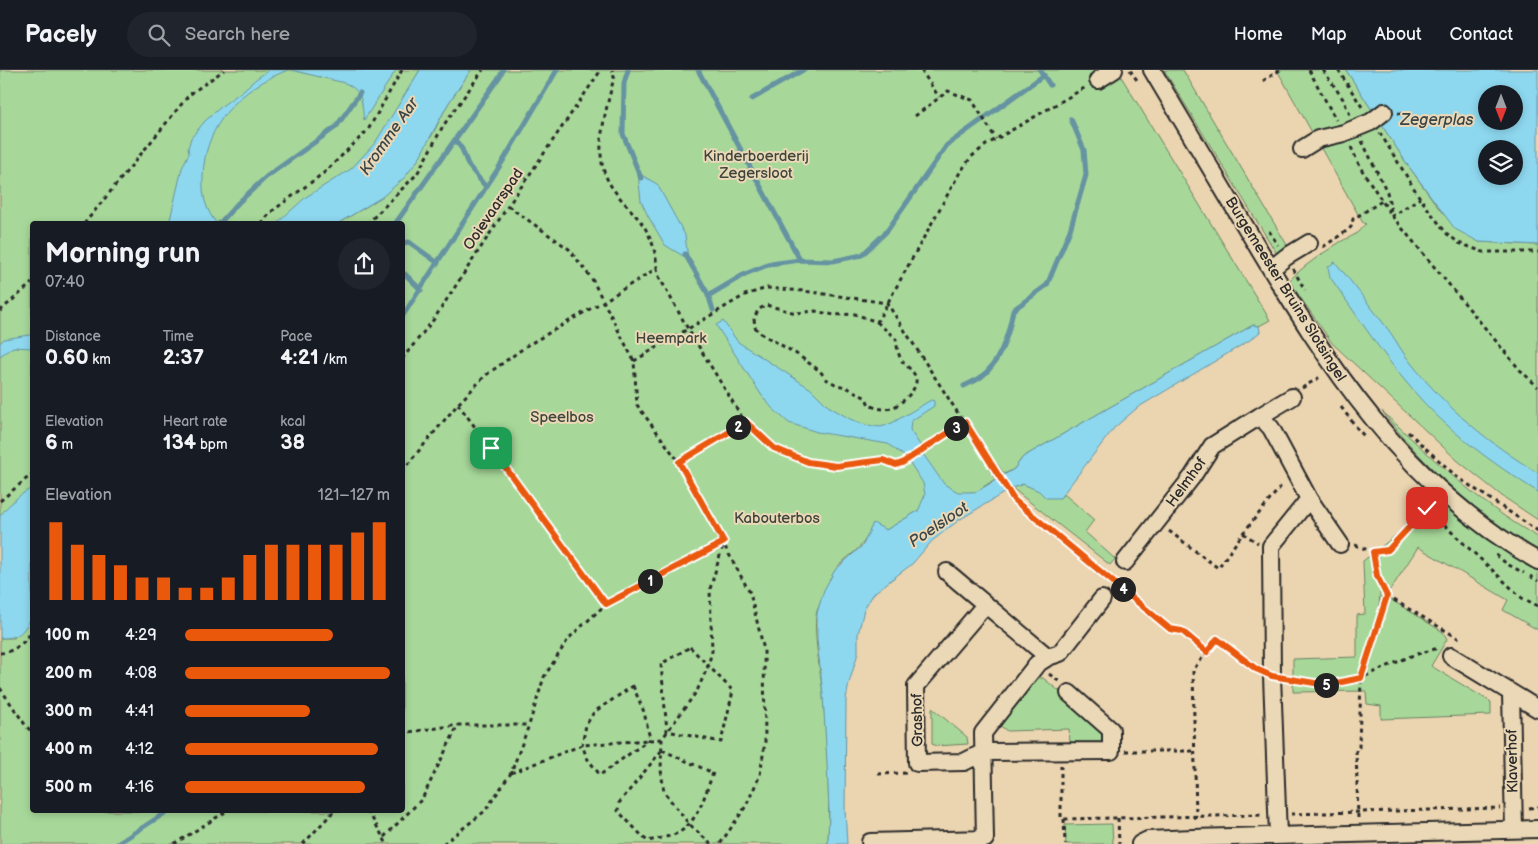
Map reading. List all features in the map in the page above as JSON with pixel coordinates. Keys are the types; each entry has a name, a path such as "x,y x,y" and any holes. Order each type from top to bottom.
{"street":[{"path":"1098,80 1114,70"},
{"name":"Burgemeester Bruins Slotsingel","path":"1152,70 1271,269 1340,378 1427,480 1473,518 1538,561"},
{"path":"1302,148 1318,139 1344,133 1378,117"},
{"path":"1271,269 1286,257 1313,247"},
{"name":"Helmhof","path":"1126,562 1192,477 1212,446 1292,397"},
{"path":"1260,416 1271,428 1309,499 1340,544"},
{"path":"1278,836 1272,676 1271,546 1309,499"},
{"path":"947,572 985,604 1042,660"},
{"path":"870,842 960,842 985,839 983,733 1042,660 1060,652 1102,599"},
{"name":"Grashof","path":"985,604 916,686 917,763 964,762 984,752 1111,751"},
{"path":"1450,655 1538,709"},
{"name":"Klaverhof","path":"1511,693 1514,830"},
{"path":"1069,694 1111,730 1111,751"},
{"path":"1140,844 1148,840 1193,838 1278,836 1298,840 1358,834 1538,829"}],"path":[{"path":"86,221 189,95 224,70"},
{"path":"264,221 271,212 325,172 368,130 402,70"},
{"path":"370,221 417,174 443,126 483,70"},
{"name":"Ooievaarspad","path":"405,355 434,319 508,206 602,70"},
{"path":"612,70 614,77 604,122 603,168 612,190 645,227 655,250 658,275 688,329 746,422 774,448 808,462 836,466 883,460 896,465 902,463 965,422"},
{"path":"921,70 939,97"},
{"path":"1262,81 1280,70"},
{"path":"1309,70 1344,133 1360,167 1392,216 1520,370 1538,387"},
{"path":"1338,70 1378,117 1376,126 1420,198 1446,233 1459,243 1483,252 1538,252"},
{"path":"877,322 959,174 971,157 996,139 1098,80"},
{"path":"914,116 948,91 972,100 996,139"},
{"path":"1392,216 1420,198"},
{"path":"1313,247 1348,230 1353,219 1382,201"},
{"path":"508,206 569,249 580,260 592,279 634,362 637,405 679,462 750,593 764,650 765,742 760,775 746,806 720,844"},
{"name":"Burgemeester Bruins Slotsingel","path":"1286,257 1305,291"},
{"path":"405,467 458,404 486,374 528,345 656,268"},
{"path":"0,311 30,285"},
{"path":"634,362 745,295 767,288 804,291 887,303 1014,500 1170,629 1182,631 1207,652"},
{"path":"766,305 796,313 815,311 834,315 855,314 877,322 896,339 896,346 902,361 915,375 916,384 914,388 900,403 892,408 883,409 869,405 866,398 826,379 820,371 760,333 755,327 754,319 758,310 766,305"},
{"path":"458,404 606,604"},
{"path":"679,462 746,422"},
{"path":"1402,427 1457,477 1538,531"},
{"path":"0,501 30,476"},
{"path":"1156,522 1218,568 1243,533 1282,485"},
{"path":"1193,838 1196,817 1193,670 1217,639 1256,669 1272,676 1327,685 1361,678 1411,656 1439,648 1450,655 1458,638 1387,596 1377,576 1373,552 1388,550 1432,503"},
{"path":"1427,508 1522,598 1538,606"},
{"path":"443,844 485,812 510,773 529,725 544,678 569,638 606,604 724,542"},
{"path":"711,844 689,824 664,792 660,770 662,739 697,691 708,666 712,651 710,589 724,542"},
{"path":"1102,599 1105,590 1126,562"},
{"path":"1358,834 1356,749 1359,748 1361,735 1361,678 1387,596"},
{"path":"0,653 7,653 28,638 30,634"},
{"path":"690,647 734,691 721,742 667,732 661,664 690,647"},
{"path":"1042,660 1064,685 1069,694"},
{"path":"633,686 644,712 650,739 600,775 587,758 582,745 586,725 594,712 633,686"},
{"path":"0,688 30,730"},
{"path":"405,733 458,725 529,725"},
{"path":"384,837 422,799 458,725"},
{"path":"510,773 582,745 662,739"},
{"path":"662,750 713,773 700,809 689,824 677,833 647,841 618,811 619,803 662,750"},
{"path":"1111,751 1194,751"},
{"path":"878,774 918,772 917,763"},
{"path":"174,844 224,813"},
{"path":"304,844 332,813"},
{"path":"369,813 387,844"},
{"path":"1118,818 1119,844"},
{"path":"1064,819 1065,844"}],"green space":[{"path":"0,70 420,70 376,143 361,158 351,172 296,221 30,221 30,492 0,519"},
{"name":"Heempark","path":"471,70 1117,70 1270,320 1259,326 1253,325 1023,457 1014,469 1004,474 997,464 989,469 995,479 976,492 958,493 918,511 886,530 869,533 861,545 840,564 828,583 817,611 816,619 816,640 823,695 827,751 828,844 0,844 0,638 14,638 30,618 30,813 405,813 405,221 342,221 374,202 431,137 448,104"},
{"path":"1164,70 1183,70 1287,245 1282,253 1277,254"},
{"path":"1277,70 1346,70 1407,164 1440,210 1479,242 1538,245 1538,520 1502,496 1457,460 1332,343 1289,281 1313,260 1356,233 1366,224 1363,223"},
{"path":"1382,411 1456,479 1496,510 1538,537 1538,553 1495,523 1434,471 1398,432"},
{"path":"1023,484 1060,498 1064,494 1094,520 1085,532 1115,559 1110,565 1012,488"},
{"path":"1441,500 1514,555 1538,570 1538,630 1503,610 1508,600 1418,547 1391,589 1380,593 1379,608 1382,594 1443,632 1447,639 1431,666 1491,702 1491,715 1381,719 1381,706 1367,704 1366,691 1293,692 1293,659 1357,657 1357,615 1365,614 1363,561"},
{"path":"1037,678 1043,678 1102,726 1102,742 1070,742 1069,729 1007,731 998,724"},
{"path":"932,708 967,737 968,744 936,746 932,744"},
{"path":"1112,824 1113,844 1066,844 1065,825"}],"water":[{"path":"269,70 288,70 255,87 241,98 228,110 210,140 205,158 203,190 205,202 215,221 170,221 182,168 189,153 188,148 191,138 205,121"},
{"path":"291,70 396,70 364,120 359,94 351,86"},
{"name":"Kromme Aar","path":"420,70 471,70 448,104 418,160 404,178 382,197 342,221 279,221 306,197 351,169 375,143"},
{"name":"Zegerplas","path":"1346,70 1538,70 1538,245 1479,242 1455,229 1407,164"},
{"path":"638,173 657,184 685,235 688,259 665,245 648,216 641,201"},
{"path":"1335,262 1390,332 1408,359 1439,395 1486,437 1538,473 1538,492 1454,432 1411,388 1379,347 1330,277 1328,267"},
{"name":"Poelsloot","path":"723,321 738,342 811,389 828,406 850,419 866,425 881,427 892,423 931,400 934,401 934,406 911,421 910,430 920,445 923,454 944,484 958,492 976,492 1014,469 1023,457 1253,325 1259,326 1260,332 1250,340 1137,408 1114,428 1060,498 1046,498 1039,491 1023,484 1012,488 959,520 932,541 912,564 874,593 864,609 858,634 858,653 846,699 845,810 847,844 828,844 827,763 823,695 817,640 817,613 824,590 835,570 863,545 873,523 886,530 918,511 925,495 923,483 904,456 888,444 817,432 789,423 762,396 716,325"},
{"path":"30,335 30,348 13,347 0,356 0,343 4,339"},
{"path":"30,489 30,620 20,634 0,638 0,516 14,500"}],"waterway":[{"path":"397,221 503,70"},
{"path":"405,312 503,161 557,70"},
{"path":"628,70 624,83 623,134 641,178"},
{"path":"698,70 800,260"},
{"path":"752,99 803,70"},
{"path":"1040,70 1050,85"},
{"path":"708,296 745,274 770,264 800,260 833,261 862,255 887,231 947,145 1044,75"},
{"path":"222,221 266,177 336,127 360,93"},
{"path":"964,386 981,377 994,363 1003,346 1013,310 1047,285 1070,230 1086,175 1084,150 1071,119"},
{"path":"455,140 462,149 468,165 486,187"},
{"path":"405,243 409,242 438,263"},
{"path":"685,254 708,294 713,310"},
{"path":"405,274 421,290"},
{"path":"117,844 165,813"}],"route":[{"path":"491,448 606,604 724,542 679,462 746,422 774,448 808,462 836,466 883,460 896,465 902,463 965,422 1014,500 1170,629 1182,631 1207,652 1217,639 1256,669 1272,676 1327,685 1361,678 1387,596 1377,576 1373,552 1388,550 1427,508"}],"park label":[{"name":"Kinderboerderij Zegersloot","path":"756,164"},
{"name":"Speelbos","path":"562,417"},
{"name":"Kabouterbos","path":"777,518"}]}
